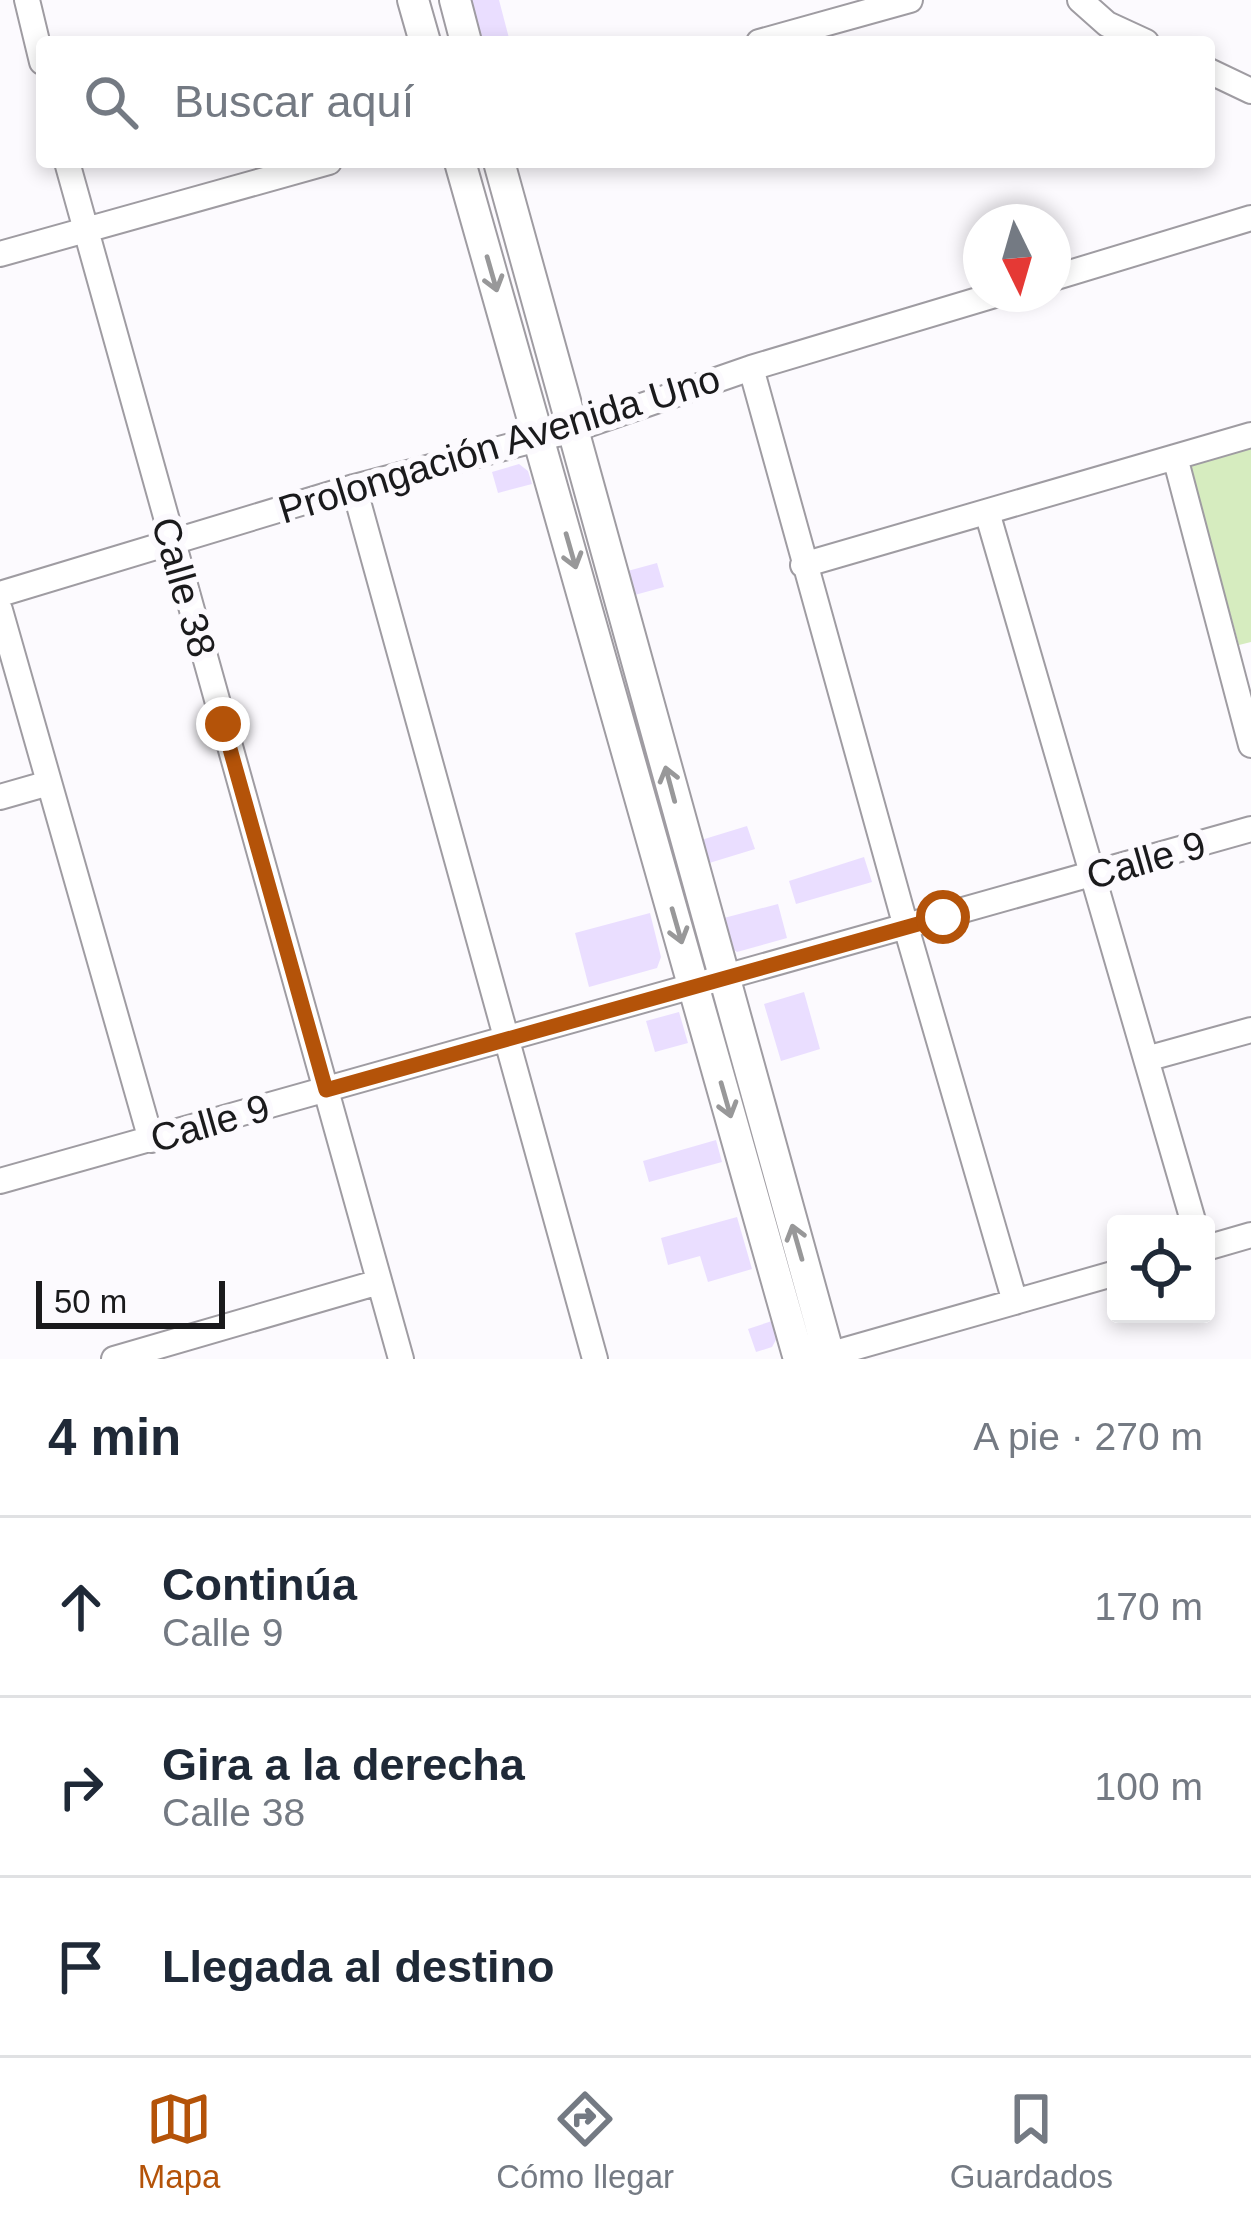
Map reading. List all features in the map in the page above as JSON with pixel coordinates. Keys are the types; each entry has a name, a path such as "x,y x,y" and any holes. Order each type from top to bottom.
{"main road":[{"path":"413,0 423,36"},
{"path":"455,0 464,36"},
{"path":"462,168 539,439 709,982 818,1358"},
{"path":"501,168 572,430 709,982"}],"street":[{"path":"781,36 910,0"},
{"path":"1080,0 1107,24 1133,36"},
{"path":"0,10 31,1 37,36"},
{"path":"1215,74 1251,91"},
{"name":"Calle 38","path":"68,168 401,1359"},
{"path":"0,254 307,168"},
{"path":"1071,273 1251,218"},
{"name":"Prolongación Avenida Uno","path":"0,594 354,487 572,430 751,368 963,304"},
{"path":"751,368 1015,1302"},
{"path":"803,565 1251,435"},
{"path":"1175,457 1251,745"},
{"path":"354,487 596,1359"},
{"path":"987,512 1191,1215"},
{"path":"0,610 151,1140"},
{"path":"0,796 49,783"},
{"name":"Calle 9","path":"0,1181 1251,829"},
{"path":"1146,1059 1251,1030"},
{"path":"1215,1245 1251,1235"},
{"path":"818,1358 1107,1276"},
{"path":"114,1359 380,1282"}],"green space":[{"path":"1251,449 1251,642 1239,645 1189,465"}],"building":[{"path":"470,0 499,0 508,36 479,36"},
{"path":"519,464 528,471 532,484 498,493 492,472"},
{"path":"657,563 664,587 631,596 624,572"},
{"path":"747,826 755,849 706,864 698,841"},
{"path":"864,857 872,882 796,904 789,881"},
{"path":"778,904 787,938 737,952 728,946 720,919"},
{"path":"650,913 661,957 657,968 589,987 575,933"},
{"path":"804,992 820,1049 781,1061 764,1004"},
{"path":"679,1012 688,1043 655,1052 646,1021"},
{"path":"716,1140 722,1162 649,1182 643,1161"},
{"path":"737,1217 752,1269 708,1282 700,1256 668,1265 661,1238"},
{"path":"772,1321 777,1338 772,1347 756,1352 748,1329"}],"route":[{"path":"223,724 326,1090 943,917"}]}
